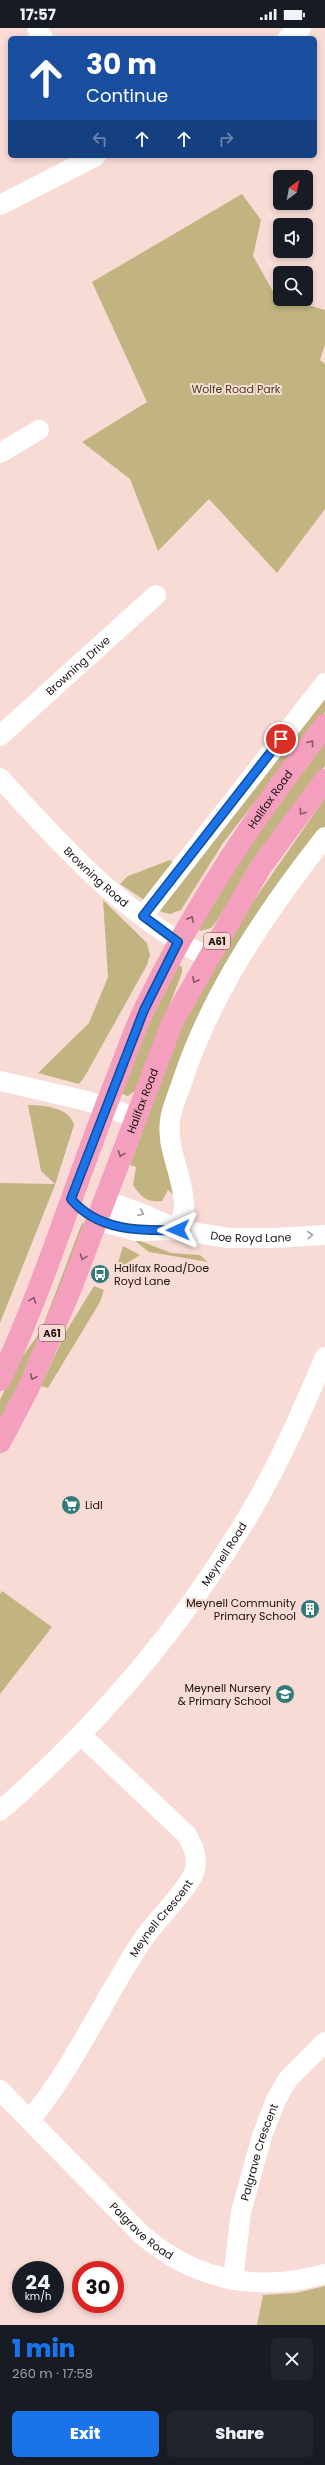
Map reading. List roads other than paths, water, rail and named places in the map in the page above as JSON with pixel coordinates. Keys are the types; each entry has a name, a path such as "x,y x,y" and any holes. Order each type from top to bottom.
{"highway":[{"name":"Halifax Road","path":"0,1380 144,1010 178,942 237,844 325,725"},
{"name":"Halifax Road","path":"0,1442 37,1369 72,1288 96,1220 173,1021 208,957 260,868 325,780"},
{"path":"71,1199 90,1197 104,1200"},
{"path":"71,1199 82,1212 96,1220"}],"street":[{"path":"291,36 301,28"},
{"path":"0,205 92,158"},
{"path":"0,453 39,430"},
{"name":"Browning Drive","path":"0,736 156,595"},
{"path":"143,916 325,683"},
{"name":"Browning Road","path":"0,778 70,852 143,916 178,942 208,957"},
{"path":"178,1230 184,1206 169,1135 170,1119 188,1066 210,1013 243,954 294,877 325,837"},
{"path":"0,1081 87,1101 135,1117"},
{"name":"Doe Royd Lane","path":"104,1200 138,1212 178,1230"},
{"name":"Doe Royd Lane","path":"96,1220 135,1231 178,1230 229,1238 273,1238 325,1235"},
{"name":"Meynell Road","path":"0,1811 81,1735 114,1701 180,1620 247,1517 283,1449 325,1357"},
{"name":"Meynell Crescent","path":"30,2120 68,2067 134,1952 164,1911 187,1884 194,1870 195,1853 187,1835 81,1735"},
{"name":"Palgrave Crescent","path":"233,2280 241,2212 262,2136 273,2107 288,2079 325,2042"},
{"name":"Palgrave Road","path":"0,2090 161,2251 198,2271 233,2280 292,2281 325,2274"}],"place":[{"name":"Halifax Road/Doe Royd Lane","path":"100,1274"},
{"name":"Lidl","path":"71,1505"},
{"name":"Meynell Community Primary School","path":"310,1609"},
{"name":"Meynell Nursery & Primary School","path":"285,1694"}],"park label":[{"name":"Wolfe Road Park","path":"236,389"}]}
